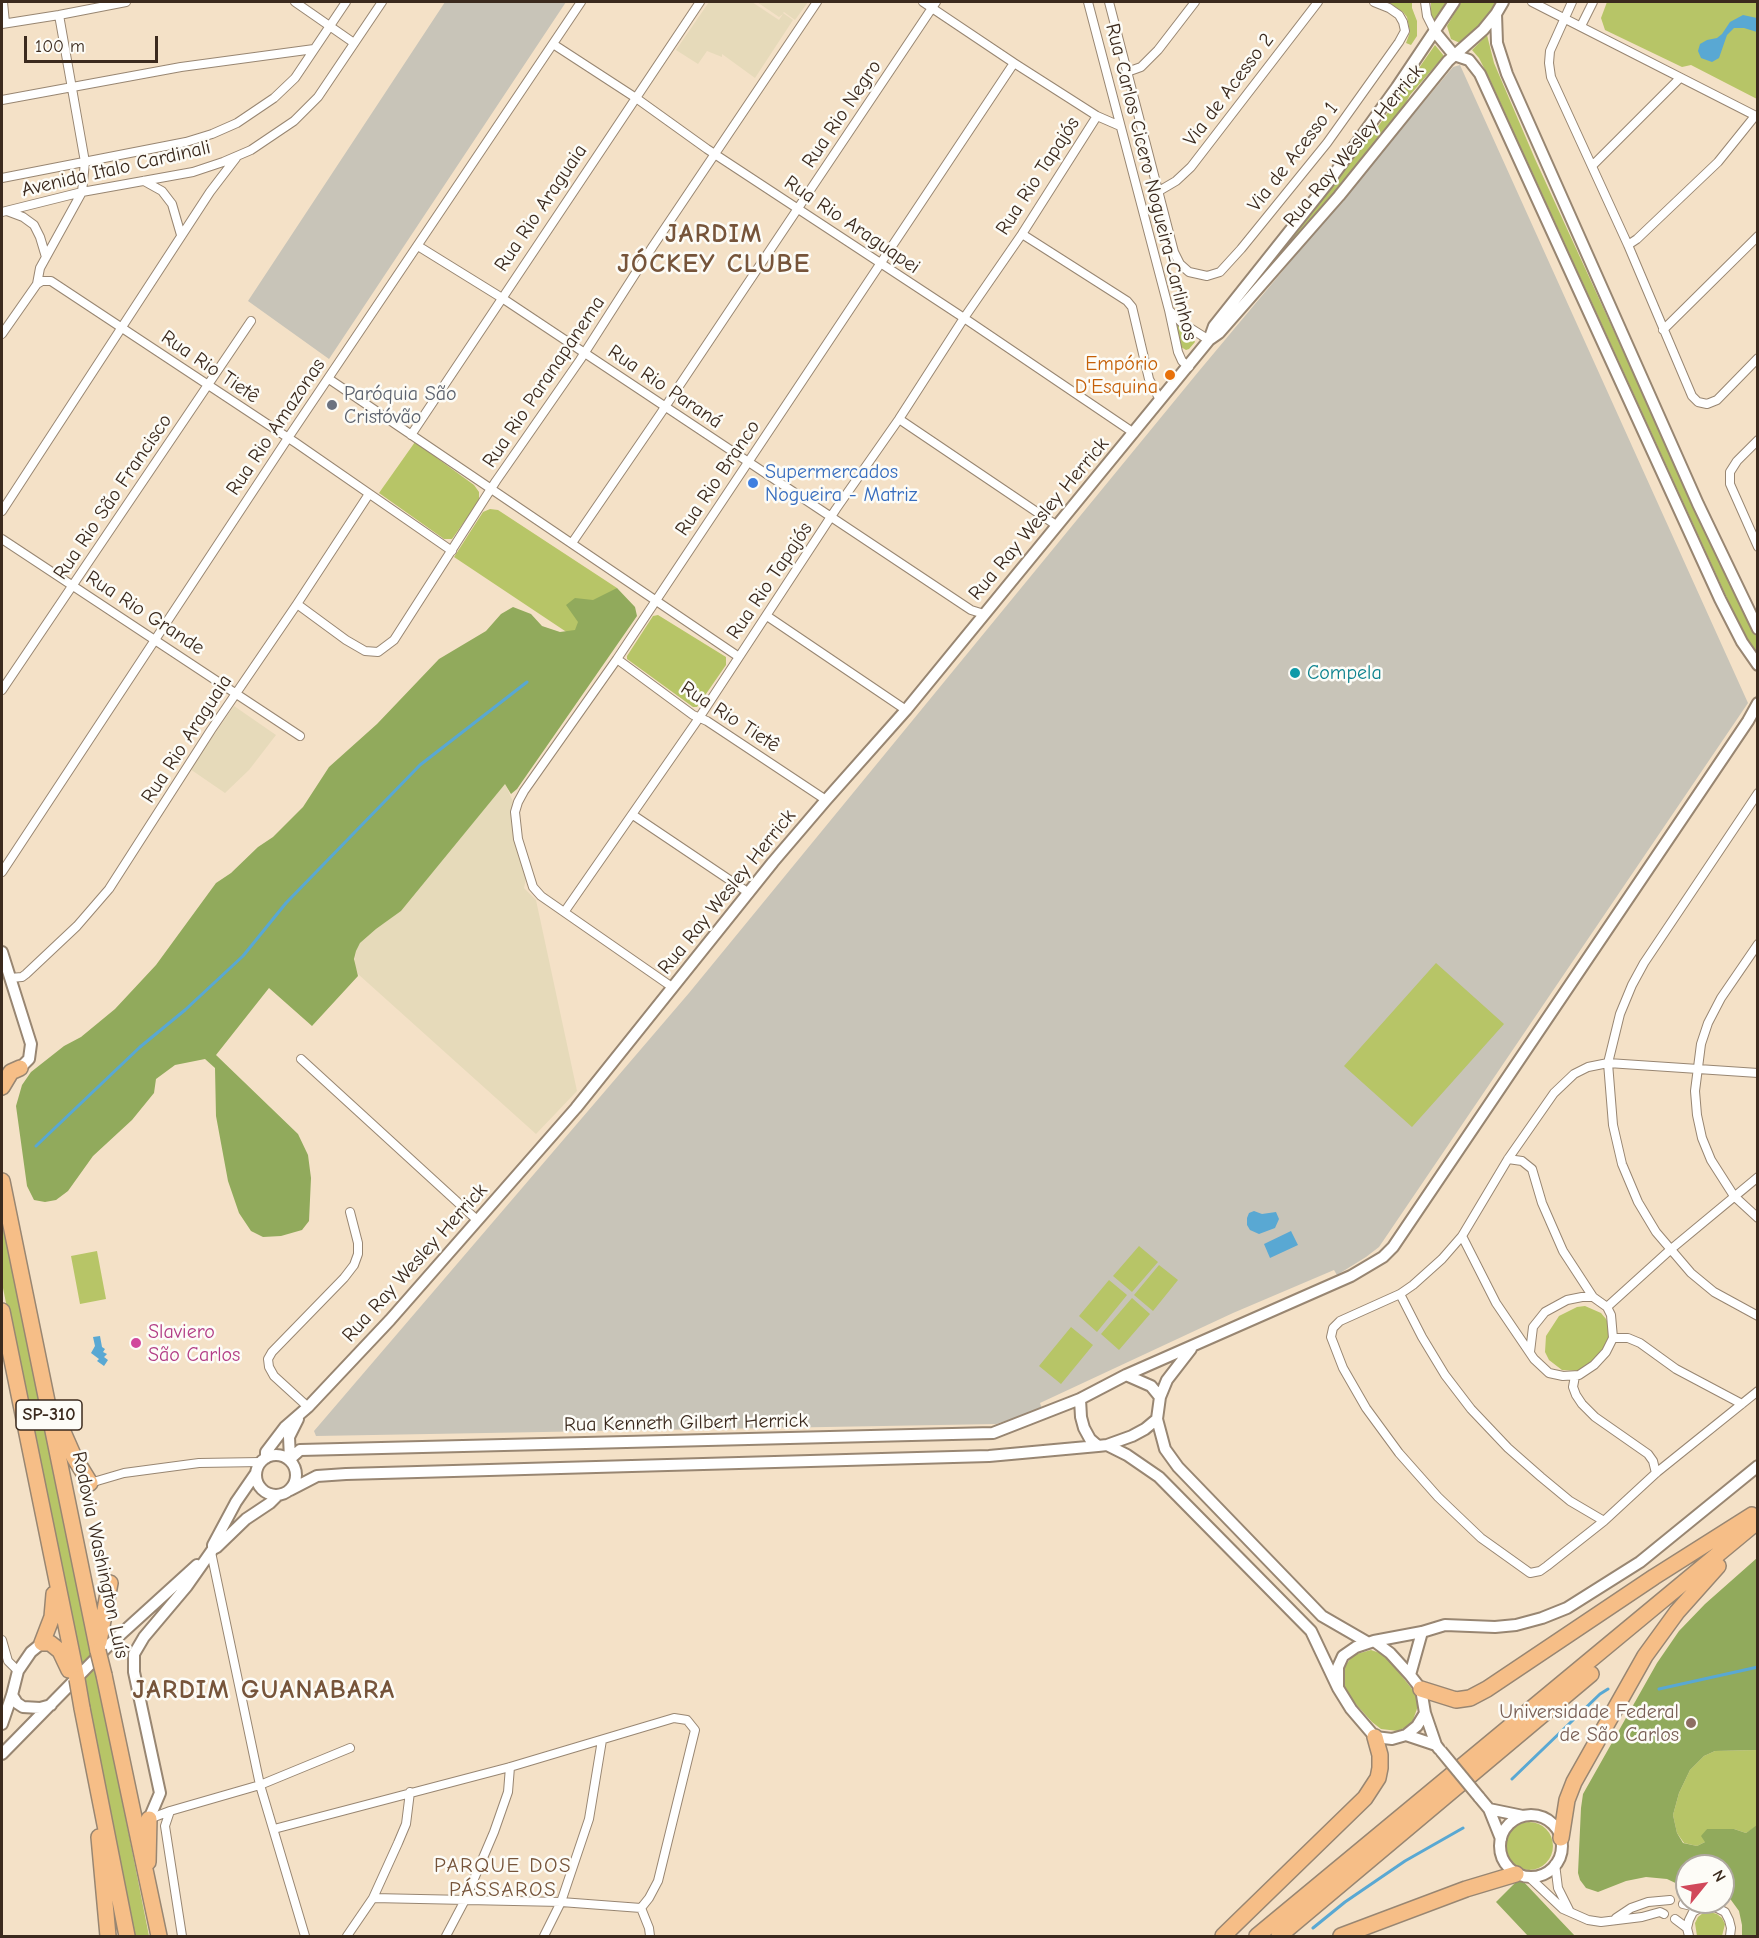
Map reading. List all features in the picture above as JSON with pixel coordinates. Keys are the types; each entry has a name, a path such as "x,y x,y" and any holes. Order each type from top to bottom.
{"highway":[{"path":"2,1066 20,1068"},
{"path":"2,1087 11,1072 20,1068"},
{"name":"Rodovia Washington Luís","path":"2,1181 159,1936"},
{"name":"SP-310","path":"2,1311 127,1936"},
{"path":"39,1366 50,1403 74,1457 90,1483"},
{"path":"1421,1689 1456,1700 1470,1698 1487,1689 1654,1577 1758,1512"},
{"path":"1257,1936 1758,1521"},
{"path":"1279,1936 1758,1533"},
{"path":"1561,1838 1567,1800 1574,1782 1645,1656 1677,1612 1718,1566"},
{"path":"56,1575 52,1617 42,1643 50,1643 60,1651 69,1670 76,1678"},
{"path":"98,1649 110,1582"},
{"path":"1223,1936 1365,1798 1378,1778 1380,1768 1380,1755 1375,1737"},
{"path":"89,1744 108,1936"},
{"path":"145,1876 149,1858 148,1819"},
{"path":"1341,1936 1466,1889 1523,1875"}],"street":[{"path":"3,2 3,24 126,2"},
{"path":"295,2 354,43"},
{"name":"Avenida Italo Cardinali","path":"2,178 186,142 237,123 262,107 295,78 346,2"},
{"name":"Avenida Italo Cardinali","path":"4,211 82,192 194,172 237,156 280,131 318,97 382,2"},
{"name":"Rua Rio Amazonas","path":"2,872 288,438 581,2"},
{"name":"Rua Rio Araguaia","path":"411,435 700,2"},
{"name":"Rua Rio Paranapanema","path":"297,604 365,651 378,652 394,640 817,2"},
{"path":"924,2 934,4 1014,63 1096,116 1120,126"},
{"name":"Rua Carlos Cicero Nogueira-Carlinhos","path":"1088,2 1178,352 1188,367"},
{"path":"1109,2 1159,191"},
{"path":"1127,72 1141,67 1158,50 1195,2"},
{"name":"Via de Acesso 2","path":"1159,191 1176,181 1191,167 1318,2"},
{"name":"Via de Acesso 1","path":"1159,191 1174,252 1180,264 1188,272 1207,276 1220,272 1229,264 1327,143 1399,42 1405,31 1399,15 1374,2"},
{"path":"1425,2 1427,16 1435,32 1454,55 1469,60 1480,74 1720,599 1742,642 1758,665"},
{"name":"Rua Ray Wesley Herrick","path":"1209,340 1214,326 1327,184 1454,2"},
{"name":"Rua Ray Wesley Herrick","path":"263,1460 266,1452 285,1427 305,1410 390,1320 576,1108 749,892 906,710 1209,340 1219,333 1339,196 1454,55 1483,30 1503,2"},
{"path":"1532,2 1756,116 1718,162 1637,240 1628,245"},
{"path":"1569,2 1550,51 1549,69 1553,84 1628,245 1692,396 1698,402 1707,404 1717,400 1758,358"},
{"path":"1581,26 1593,2"},
{"name":"Rua Rio Negro","path":"572,543 934,4"},
{"path":"1496,14 1497,43 1507,74 1698,504 1758,629"},
{"path":"2,334 37,284 40,268 82,192 85,162 58,15"},
{"name":"Rua Rio Araguapei","path":"553,44 1134,433"},
{"path":"2,100 181,67 314,49"},
{"name":"Rua Rio Branco","path":"565,911 541,896 533,887 518,839 515,812 524,791 617,659 1014,63"},
{"path":"1592,166 1680,78"},
{"name":"Rua Rio Tapajós","path":"565,911 699,718 899,419 1022,234 1096,116"},
{"path":"2,511 181,235 237,156"},
{"path":"144,181 162,191 172,204 181,235"},
{"path":"4,211 22,217 34,225 46,257"},
{"path":"1022,234 1127,301 1132,307 1149,379 1160,400"},
{"path":"1663,330 1758,236"},
{"name":"Rua Rio Paraná","path":"418,246 502,298 971,610 984,614"},
{"name":"Rua Rio Tietê","path":"37,284 42,280 51,281 288,438 452,551"},
{"path":"1169,310 1182,323 1209,340"},
{"name":"Rua Rio São Francisco","path":"2,690 251,321"},
{"path":"329,379 740,657"},
{"path":"899,419 1056,525"},
{"path":"1758,441 1737,461 1730,472 1730,484 1758,547"},
{"name":"Rua Rio Araguaia","path":"10,978 22,977 26,974 94,909 109,889 236,692 369,494"},
{"name":"Rua Rio Grande","path":"2,539 300,736"},
{"path":"767,616 906,710"},
{"name":"Rua Rio Tietê","path":"617,659 699,718 826,800"},
{"path":"1425,1713 1406,1735 1392,1738 1375,1737 1351,1709 1338,1688 1311,1631 1159,1477 1127,1455 1090,1439 1081,1417 1080,1399 1126,1375 1351,1276 1383,1257 1393,1247 1758,704"},
{"path":"1748,721 1758,711"},
{"path":"1758,793 1644,963 1620,1014 1608,1063 1613,1125 1622,1164 1638,1202 1656,1232 1691,1273 1714,1292 1758,1316"},
{"path":"633,815 749,892"},
{"path":"565,911 672,987"},
{"path":"1758,944 1721,999 1708,1023 1701,1044 1695,1091 1702,1138 1711,1160 1734,1196 1758,1218"},
{"path":"2,952 31,1044 29,1059 20,1068"},
{"path":"301,1059 477,1220"},
{"path":"1758,1073 1608,1063 1588,1067 1574,1074 1563,1082 1508,1159 1462,1236 1428,1272 1400,1294 1340,1321 1333,1328 1331,1337 1342,1368 1366,1408 1399,1453 1438,1497 1482,1538 1530,1573 1540,1571 1604,1521 1656,1473 1758,1391"},
{"path":"1462,1236 1496,1303 1530,1352 1549,1373 1575,1376 1594,1365 1606,1352 1613,1338 1611,1315 1607,1307 1593,1297 1574,1269 1552,1229 1532,1169 1522,1161 1508,1159"},
{"path":"1607,1307 1670,1250 1758,1177"},
{"path":"290,1490 296,1477 296,1470 290,1459 290,1437 305,1410 274,1376 268,1359 272,1352 344,1278 354,1264 358,1254 358,1243 350,1212"},
{"path":"1400,1294 1445,1375 1472,1409 1508,1448 1541,1478 1570,1501 1604,1521"},
{"path":"1530,1352 1533,1327 1545,1312 1567,1300 1593,1297"},
{"path":"1613,1338 1628,1338 1640,1343 1676,1370 1742,1404"},
{"path":"1193,1347 1167,1380 1160,1397 1157,1419 1165,1449 1178,1467 1322,1616 1336,1626 1371,1641 1390,1653 1410,1675 1421,1689 1425,1713 1439,1748 1489,1809 1501,1839"},
{"path":"1126,1375 1151,1386 1160,1397"},
{"path":"1575,1376 1573,1387 1582,1404 1595,1417 1648,1454 1653,1461 1656,1473"},
{"name":"Rua Kenneth Gilbert Herrick","path":"290,1459 300,1450 993,1433 1080,1399"},
{"path":"2,1754 111,1644 246,1519 278,1495 317,1476 968,1457 1102,1445 1145,1429 1157,1419"},
{"path":"90,1483 124,1473 199,1463 263,1460 273,1455 281,1455 290,1459"},
{"path":"263,1460 236,1502 212,1551 260,1785 305,1936"},
{"path":"1338,1688 1338,1667 1343,1656 1371,1641 1422,1632 1446,1625 1495,1627 1516,1625 1567,1608 1640,1562 1758,1466"},
{"path":"256,1473 260,1487 265,1492 278,1495"},
{"path":"148,1819 160,1793 134,1672 134,1654 144,1637 187,1586 212,1551"},
{"path":"1410,1675 1422,1632"},
{"path":"2,1640 8,1661 18,1671"},
{"path":"2,1724 18,1671 25,1660 42,1643"},
{"path":"2,1663 18,1671"},
{"path":"12,1695 17,1704 23,1707 40,1708 52,1705"},
{"path":"274,1829 510,1767 674,1718 687,1720 695,1730 658,1881 641,1908"},
{"path":"1406,1735 1439,1748"},
{"path":"544,1936 561,1902 589,1819 602,1740"},
{"path":"148,1819 170,1810 260,1785 350,1748"},
{"path":"446,1936 465,1900 495,1832 508,1792 510,1767"},
{"path":"347,1936 373,1898 406,1824 410,1792"},
{"path":"1489,1809 1523,1816 1542,1817 1557,1829 1561,1838 1560,1852 1555,1864 1547,1873 1538,1877 1523,1875"},
{"path":"170,1810 165,1826 182,1936"},
{"path":"1523,1816 1509,1825 1501,1839 1500,1849 1503,1859 1509,1868 1523,1875 1563,1909 1588,1920 1612,1920 1662,1913 1666,1901 1648,1902 1631,1908 1612,1920"},
{"path":"1555,1864 1558,1888 1570,1912"},
{"path":"373,1898 561,1902 641,1908"},
{"path":"641,1908 650,1936"},
{"path":"1688,1932 1692,1914"},
{"path":"1726,1914 1730,1920 1730,1936"},
{"path":"1675,1919 1688,1932"}],"shaded area":[{"path":"445,2 566,2 329,359 248,301"},
{"path":"709,2 752,2 779,20 783,14 779,17 757,2 808,2 795,20 783,13 793,20 755,78 722,54 722,57 707,51 698,64 676,50"},
{"path":"1460,65 1748,703 1379,1247 1337,1275 1334,1270 1233,1313 1040,1403 1042,1409 996,1424 316,1436 314,1431 689,993 1199,371 1453,67"},
{"path":"234,706 276,735 249,770 225,793 190,769"},
{"path":"505,783 513,802 511,811 526,879 524,888 536,900 577,1091 536,1134 358,974 354,964 360,943 401,911"}],"green space":[{"path":"1388,2 1412,2 1417,21 1417,36 1411,45 1406,43 1410,32 1407,17"},
{"path":"1431,2 1449,2 1437,20 1431,16"},
{"path":"1461,2 1496,2 1478,30 1465,42 1460,43 1451,39 1447,26"},
{"path":"1607,2 1757,2 1757,99 1691,65 1682,67 1605,30 1601,18"},
{"path":"1487,35 1494,63 1535,159 1733,591 1757,638 1757,655 1738,622 1490,80 1479,58 1472,50"},
{"path":"1435,45 1444,56 1410,95 1400,114 1250,288 1375,131"},
{"path":"1177,324 1195,342 1189,349 1181,347 1175,326"},
{"path":"415,442 474,485 479,492 479,501 452,539 444,539 379,493"},
{"path":"490,509 498,510 617,588 583,643 454,557 483,512"},
{"path":"617,588 635,607 637,616 517,789 511,794 505,784 401,911 360,943 354,959 358,976 312,1026 269,988 216,1055 298,1134 308,1155 311,1178 309,1221 302,1230 281,1236 263,1237 251,1231 239,1213 228,1181 216,1116 215,1068 205,1059 175,1065 156,1079 154,1093 132,1120 93,1156 68,1191 56,1200 45,1202 34,1200 27,1186 16,1106 22,1085 31,1072 64,1046 81,1037 115,1009 156,965 216,883 273,837 303,807 329,767 377,724 439,659 486,631 501,614 513,607 531,614 542,626 560,632 575,630 578,622 566,605 575,598 593,600"},
{"path":"658,615 726,657 726,665 697,707 693,707 627,659 653,616"},
{"path":"1436,963 1504,1024 1412,1127 1344,1066"},
{"path":"2,1209 94,1658 80,1671 2,1283"},
{"path":"1139,1246 1158,1262 1132,1292 1113,1276"},
{"path":"97,1251 106,1299 80,1304 71,1256"},
{"path":"1159,1265 1178,1280 1153,1311 1134,1295"},
{"path":"1109,1280 1127,1295 1097,1332 1079,1316"},
{"path":"1132,1298 1150,1314 1119,1350 1101,1334"},
{"path":"1585,1306 1601,1313 1606,1319 1610,1327 1609,1343 1597,1360 1578,1371 1562,1370 1549,1360 1545,1352 1546,1336 1559,1316 1577,1307"},
{"path":"1071,1327 1093,1345 1061,1384 1039,1366"},
{"name":"Universidade Federal de São Carlos","path":"1757,1558 1757,1750 1715,1751 1704,1756 1690,1770 1679,1793 1673,1815 1677,1833 1683,1843 1697,1846 1705,1842 1701,1836 1707,1829 1734,1829 1746,1833 1757,1825 1757,1936 1742,1936 1739,1911 1735,1906 1735,1854 1675,1854 1675,1883 1667,1879 1646,1877 1626,1881 1598,1892 1586,1888 1578,1873 1583,1794 1657,1663 1679,1631 1705,1604"},
{"path":"1371,1650 1389,1660 1416,1694 1418,1706 1413,1720 1408,1726 1398,1731 1381,1729 1372,1722 1352,1700 1345,1688 1343,1669 1353,1655"},
{"path":"95,1664 149,1936 134,1936 81,1679"},
{"path":"1757,1750 1757,1826 1746,1833 1734,1829 1707,1829 1705,1842 1697,1846 1684,1843 1677,1833 1673,1815 1679,1793 1690,1770 1704,1756 1715,1751"},
{"path":"1529,1822 1546,1829 1553,1846 1546,1863 1529,1870 1512,1863 1505,1846 1512,1829"},
{"path":"1520,1878 1575,1936 1528,1936 1496,1902"},
{"path":"1702,1914 1717,1914 1725,1924 1722,1936 1697,1936 1695,1923"}],"water":[{"path":"1743,15 1757,18 1757,32 1734,28 1727,35 1719,58 1712,62 1701,58 1698,51 1700,44 1717,38 1730,22"},
{"path":"1254,1211 1262,1214 1276,1212 1279,1219 1275,1228 1259,1234 1250,1230 1247,1218 1249,1213"},
{"path":"1291,1231 1298,1245 1270,1258 1264,1244"},
{"path":"100,1336 102,1347 105,1349 103,1352 107,1354 104,1357 108,1360 104,1366 91,1353 95,1346 93,1337"}],"waterway":[{"path":"36,1146 140,1047 185,1010 243,956 286,903 420,765 527,682"},
{"path":"1659,1689 1758,1667"},
{"path":"1512,1779 1600,1694 1608,1689"},
{"path":"1313,1928 1345,1902 1405,1861 1463,1828"}],"place":[{"name":"Empório D'Esquina","path":"1170,375"},
{"name":"Paróquia São Cristóvão","path":"332,405"},
{"name":"Supermercados Nogueira - Matriz","path":"753,483"},
{"name":"Compela","path":"1295,673"},
{"name":"Slaviero São Carlos","path":"136,1343"},
{"name":"Universidade Federal de São Carlos","path":"1691,1723"}],"district":[{"name":"JARDIM JÓCKEY CLUBE","path":"714,250"},
{"name":"JARDIM GUANABARA","path":"264,1691"},
{"name":"PARQUE DOS PÁSSAROS","path":"503,1878"}]}
